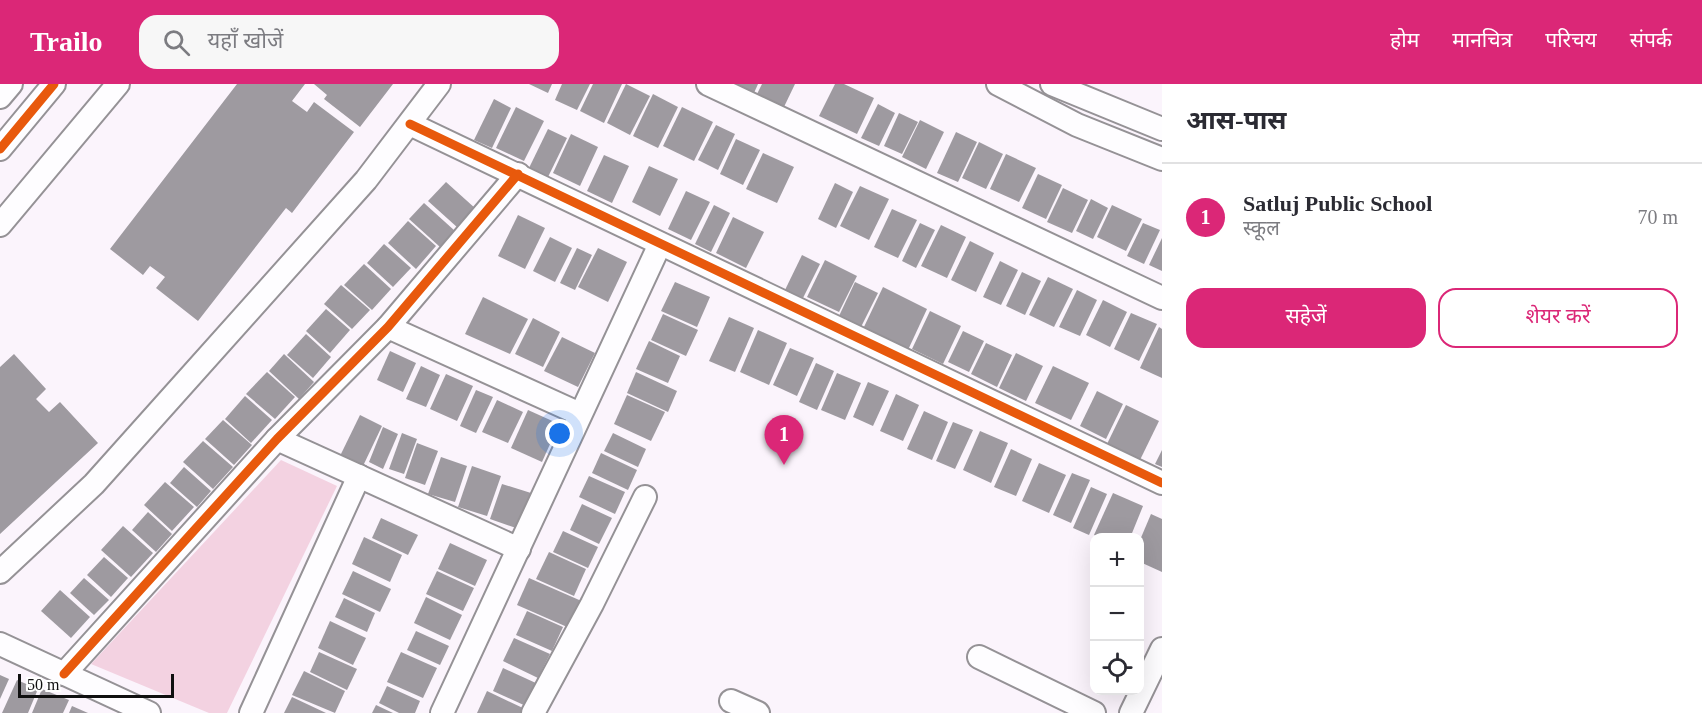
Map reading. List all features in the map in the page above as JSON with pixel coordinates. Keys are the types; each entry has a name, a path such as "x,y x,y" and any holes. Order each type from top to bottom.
{"street":[{"path":"0,97 11,84"},
{"path":"0,149 54,84"},
{"path":"0,225 118,84"},
{"path":"0,572 94,484 366,180 439,84"},
{"path":"708,84 1162,298"},
{"path":"998,84 1077,125 1162,159"},
{"path":"1052,84 1162,129"},
{"path":"410,124 1162,483"},
{"path":"64,674 277,439 388,327 518,174"},
{"path":"442,713 660,244"},
{"path":"388,327 580,414"},
{"path":"277,439 519,549"},
{"path":"251,713 359,476"},
{"path":"533,713 592,604 645,497"},
{"path":"0,644 150,713"},
{"path":"1131,713 1162,649"},
{"path":"979,657 1094,713"},
{"path":"731,701 758,713"}],"shaded area":[{"path":"281,460 337,486 227,713 209,713 91,664"}],"building":[{"path":"237,84 305,84 292,101 307,112 314,102 354,132 292,213 286,208 198,321 156,288 165,277 150,266 143,275 110,249"},
{"path":"314,84 393,84 360,127 324,99 327,95"},
{"path":"529,84 552,84 548,93"},
{"path":"562,84 590,84 577,110 555,100"},
{"path":"593,84 622,84 604,123 580,111"},
{"path":"626,84 650,96 630,135 607,123"},
{"path":"734,84 758,84 754,93"},
{"path":"762,84 795,84 783,109 756,96"},
{"path":"835,84 844,84 874,98 857,134 819,116"},
{"path":"653,94 678,107 658,148 633,136"},
{"path":"494,99 511,108 492,148 474,140"},
{"path":"878,104 895,113 879,146 861,138"},
{"path":"516,107 544,121 524,161 496,148"},
{"path":"682,107 713,122 694,161 663,146"},
{"path":"899,113 918,122 902,154 884,146"},
{"path":"920,120 944,132 926,169 902,157"},
{"path":"716,125 735,134 718,170 698,160"},
{"path":"548,129 567,138 548,177 529,168"},
{"path":"956,132 977,142 958,182 937,173"},
{"path":"571,134 598,147 580,186 553,173"},
{"path":"736,139 760,150 743,185 720,174"},
{"path":"979,142 1003,154 986,189 962,178"},
{"path":"763,153 794,167 777,203 746,189"},
{"path":"1006,154 1036,168 1019,202 990,189"},
{"path":"604,155 629,166 612,203 587,191"},
{"path":"649,166 678,179 660,216 632,202"},
{"path":"1038,174 1062,185 1046,219 1022,208"},
{"path":"446,182 476,209 458,228 428,201"},
{"path":"835,183 853,192 836,228 818,219"},
{"path":"860,186 889,199 869,240 840,226"},
{"path":"1063,188 1088,200 1072,233 1047,222"},
{"path":"686,191 710,202 691,240 668,229"},
{"path":"1091,199 1108,208 1093,239 1076,231"},
{"path":"424,203 455,231 440,247 409,219"},
{"path":"714,205 730,213 711,252 695,244"},
{"path":"1112,205 1142,219 1126,251 1097,237"},
{"path":"892,209 917,220 898,258 874,247"},
{"path":"518,215 545,228 525,269 498,256"},
{"path":"733,217 764,232 746,268 716,253"},
{"path":"408,221 436,246 416,269 388,243"},
{"path":"920,223 935,230 916,268 902,261"},
{"path":"1143,223 1160,230 1144,264 1127,256"},
{"path":"941,225 966,237 947,278 921,266"},
{"path":"550,237 572,248 555,282 533,271"},
{"path":"1162,238 1162,271 1149,265"},
{"path":"970,241 994,253 976,292 951,280"},
{"path":"384,244 411,268 393,287 367,263"},
{"path":"577,248 592,255 575,290 560,283"},
{"path":"598,248 627,262 608,302 578,287"},
{"path":"802,255 820,264 803,298 785,290"},
{"path":"825,260 857,276 839,312 807,297"},
{"path":"1000,261 1018,270 1001,305 983,297"},
{"path":"364,264 391,289 372,310 344,285"},
{"path":"1022,272 1041,281 1025,315 1006,306"},
{"path":"1048,277 1073,289 1054,327 1029,315"},
{"path":"675,282 710,297 697,327 661,311"},
{"path":"855,282 878,293 861,327 839,316"},
{"path":"341,285 370,310 352,329 324,304"},
{"path":"883,287 927,309 908,350 863,329"},
{"path":"1077,290 1097,300 1080,336 1059,327"},
{"path":"483,297 528,319 510,354 465,334"},
{"path":"1103,300 1127,312 1110,347 1086,335"},
{"path":"326,309 350,330 330,353 306,331"},
{"path":"930,311 961,326 943,364 912,349"},
{"path":"1131,313 1157,324 1139,361 1114,349"},
{"path":"663,314 698,330 686,356 651,340"},
{"path":"729,317 754,328 735,372 709,361"},
{"path":"533,318 560,332 543,367 515,354"},
{"path":"1159,327 1162,329 1162,378 1140,368"},
{"path":"758,330 787,343 769,385 740,372"},
{"path":"963,331 984,341 969,372 948,362"},
{"path":"306,334 331,357 313,378 287,355"},
{"path":"562,337 595,353 578,387 544,371"},
{"path":"649,341 680,356 668,383 636,369"},
{"path":"986,343 1012,355 997,387 971,374"},
{"path":"790,348 814,358 797,396 773,385"},
{"path":"390,351 416,363 403,392 377,380"},
{"path":"1016,353 1043,366 1026,401 999,388"},
{"path":"14,354 46,389 36,399 49,412 60,402 98,443 0,534 0,367"},
{"path":"284,354 314,382 299,399 269,371"},
{"path":"816,363 834,371 817,410 799,402"},
{"path":"421,366 440,375 426,407 406,399"},
{"path":"1053,366 1089,383 1071,420 1035,403"},
{"path":"267,372 295,397 275,419 246,394"},
{"path":"636,372 677,391 668,412 627,393"},
{"path":"837,373 861,383 845,420 821,410"},
{"path":"446,374 473,386 457,421 430,409"},
{"path":"868,382 889,391 873,426 853,417"},
{"path":"476,390 493,397 476,433 460,426"},
{"path":"1097,391 1123,404 1106,439 1080,426"},
{"path":"896,394 919,405 903,441 880,431"},
{"path":"627,395 665,412 651,441 614,424"},
{"path":"245,396 272,420 251,443 225,419"},
{"path":"497,400 523,412 508,443 482,432"},
{"path":"1126,405 1159,421 1140,460 1107,444"},
{"path":"528,410 559,424 542,462 511,448"},
{"path":"924,411 948,422 932,460 907,449"},
{"path":"360,415 382,426 363,466 340,456"},
{"path":"223,420 252,445 234,465 205,439"},
{"path":"953,422 973,430 955,469 936,461"},
{"path":"383,427 398,434 383,469 369,462"},
{"path":"980,431 1008,443 991,483 963,470"},
{"path":"402,433 417,439 404,474 389,469"},
{"path":"613,433 646,449 638,467 604,451"},
{"path":"203,441 233,467 213,489 183,462"},
{"path":"417,443 438,451 425,485 405,478"},
{"path":"1011,449 1032,459 1016,496 994,487"},
{"path":"1162,450 1162,467 1155,464"},
{"path":"601,453 637,470 628,490 592,473"},
{"path":"441,457 467,466 455,502 428,494"},
{"path":"1039,463 1066,475 1049,513 1022,501"},
{"path":"472,466 501,476 487,516 458,507"},
{"path":"184,467 211,491 197,507 170,483"},
{"path":"1072,473 1090,480 1071,523 1053,515"},
{"path":"589,476 625,492 615,514 579,497"},
{"path":"165,482 194,507 172,531 144,505"},
{"path":"502,484 531,493 519,529 490,519"},
{"path":"1091,487 1107,494 1089,535 1073,528"},
{"path":"1113,493 1143,506 1132,533 1095,533"},
{"path":"582,504 612,518 599,544 570,530"},
{"path":"148,512 172,534 156,552 132,530"},
{"path":"1151,514 1162,519 1162,572 1144,564 1143,533"},
{"path":"381,518 418,535 408,555 372,538"},
{"path":"123,526 153,553 131,577 101,550"},
{"path":"563,531 598,547 588,568 553,552"},
{"path":"364,537 402,555 390,582 352,564"},
{"path":"450,543 487,560 475,586 438,569"},
{"path":"549,552 586,569 574,596 536,579"},
{"path":"104,557 128,578 111,597 87,575"},
{"path":"353,571 391,589 380,612 342,594"},
{"path":"437,571 474,588 463,611 426,594"},
{"path":"84,578 109,600 94,615 70,593"},
{"path":"529,578 586,603 574,630 517,605"},
{"path":"60,590 90,617 71,638 41,611"},
{"path":"426,597 462,615 450,640 414,623"},
{"path":"344,598 375,613 367,632 335,617"},
{"path":"527,611 563,627 552,651 516,635"},
{"path":"330,621 366,638 353,665 318,648"},
{"path":"416,631 449,646 440,665 407,650"},
{"path":"514,638 550,654 538,678 503,661"},
{"path":"319,652 357,669 347,690 310,672"},
{"path":"401,652 437,668 423,698 387,682"},
{"path":"503,668 538,684 528,707 493,691"},
{"path":"304,671 345,691 335,713 292,695"},
{"path":"0,675 9,679 0,699"},
{"path":"17,680 38,689 28,713 2,713"},
{"path":"387,686 420,701 415,713 399,713 379,703"},
{"path":"42,689 69,700 63,713 32,713"},
{"path":"487,691 525,709 523,713 477,713"},
{"path":"292,697 326,713 284,713"},
{"path":"376,705 393,713 372,713"},
{"path":"72,706 88,713 69,713"}],"cycle path":[{"path":"0,149 54,84"},
{"path":"410,124 1162,483"},
{"path":"64,674 277,439 388,327 518,174"}],"place":[{"name":"Satluj Public School","path":"784,465"}]}
